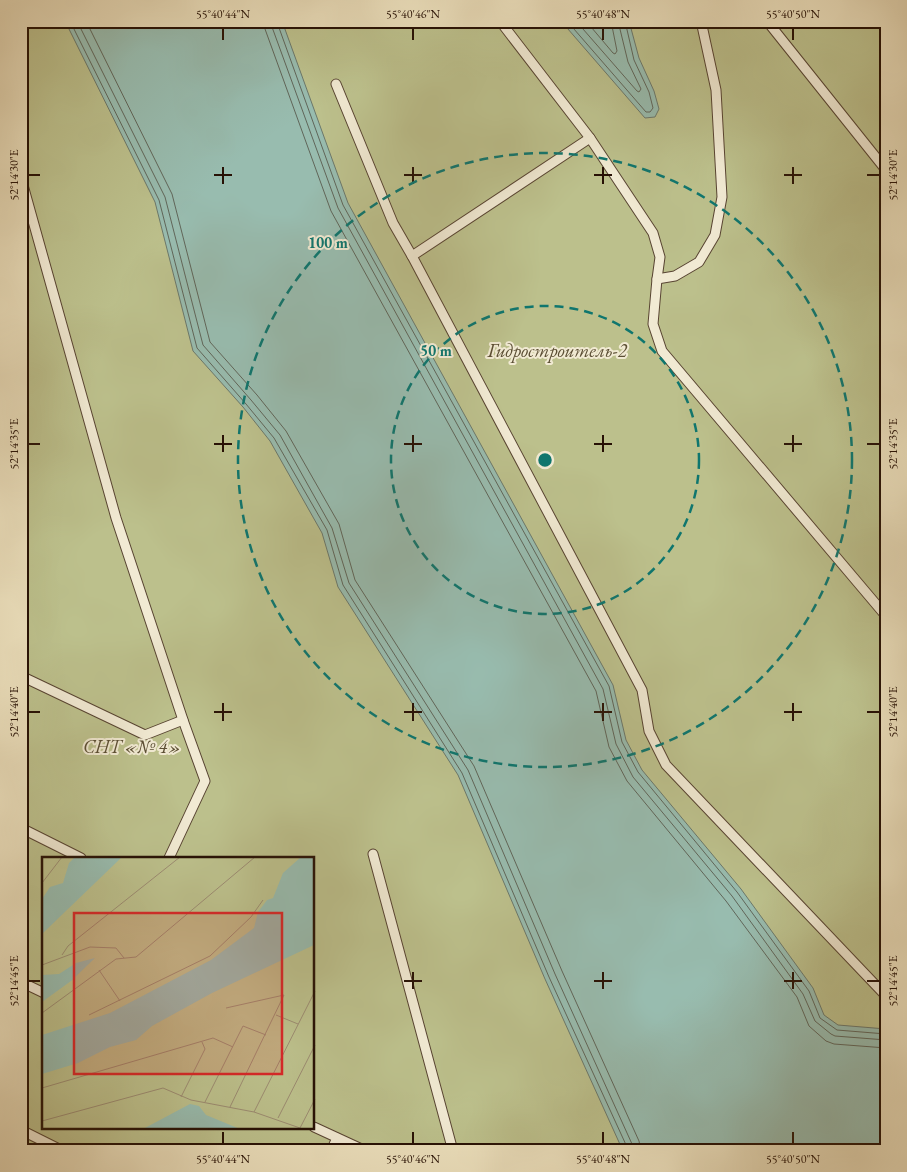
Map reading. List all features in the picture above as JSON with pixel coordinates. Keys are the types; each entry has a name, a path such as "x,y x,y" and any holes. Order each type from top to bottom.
{"lane":[{"path":"500,21 590,138 653,233 660,258 653,324 662,351 886,616"},
{"path":"657,279 675,276 699,262 715,235 722,197 716,90 701,21"},
{"path":"767,21 886,170"},
{"path":"336,84 393,224 412,256 642,690 649,731 666,765 886,996"},
{"path":"412,256 590,138"},
{"path":"21,178 116,518 205,781 169,857"},
{"path":"21,676 144,735 183,720"},
{"path":"21,828 79,857"},
{"path":"373,854 453,1151"},
{"path":"21,982 42,992"},
{"path":"315,1127 366,1151"},
{"path":"21,1130 62,1151"},
{"path":"331,1151 337,1138"}],"green space":[{"name":"Гидростроитель-2","path":"21,21 886,21 886,1151 21,1151"}],"water":[{"path":"65,21 282,21 348,203 613,685 626,740 642,770 741,889 813,988 824,1015 838,1025 886,1029 886,1151 623,1151 545,979 458,775 338,587 322,533 270,441 243,407 193,351 155,202"},
{"path":"561,21 629,21 639,58 654,91 659,109 655,117 645,118"}],"park label":[{"name":"СНТ «№ 4»","path":"132,746"}]}
